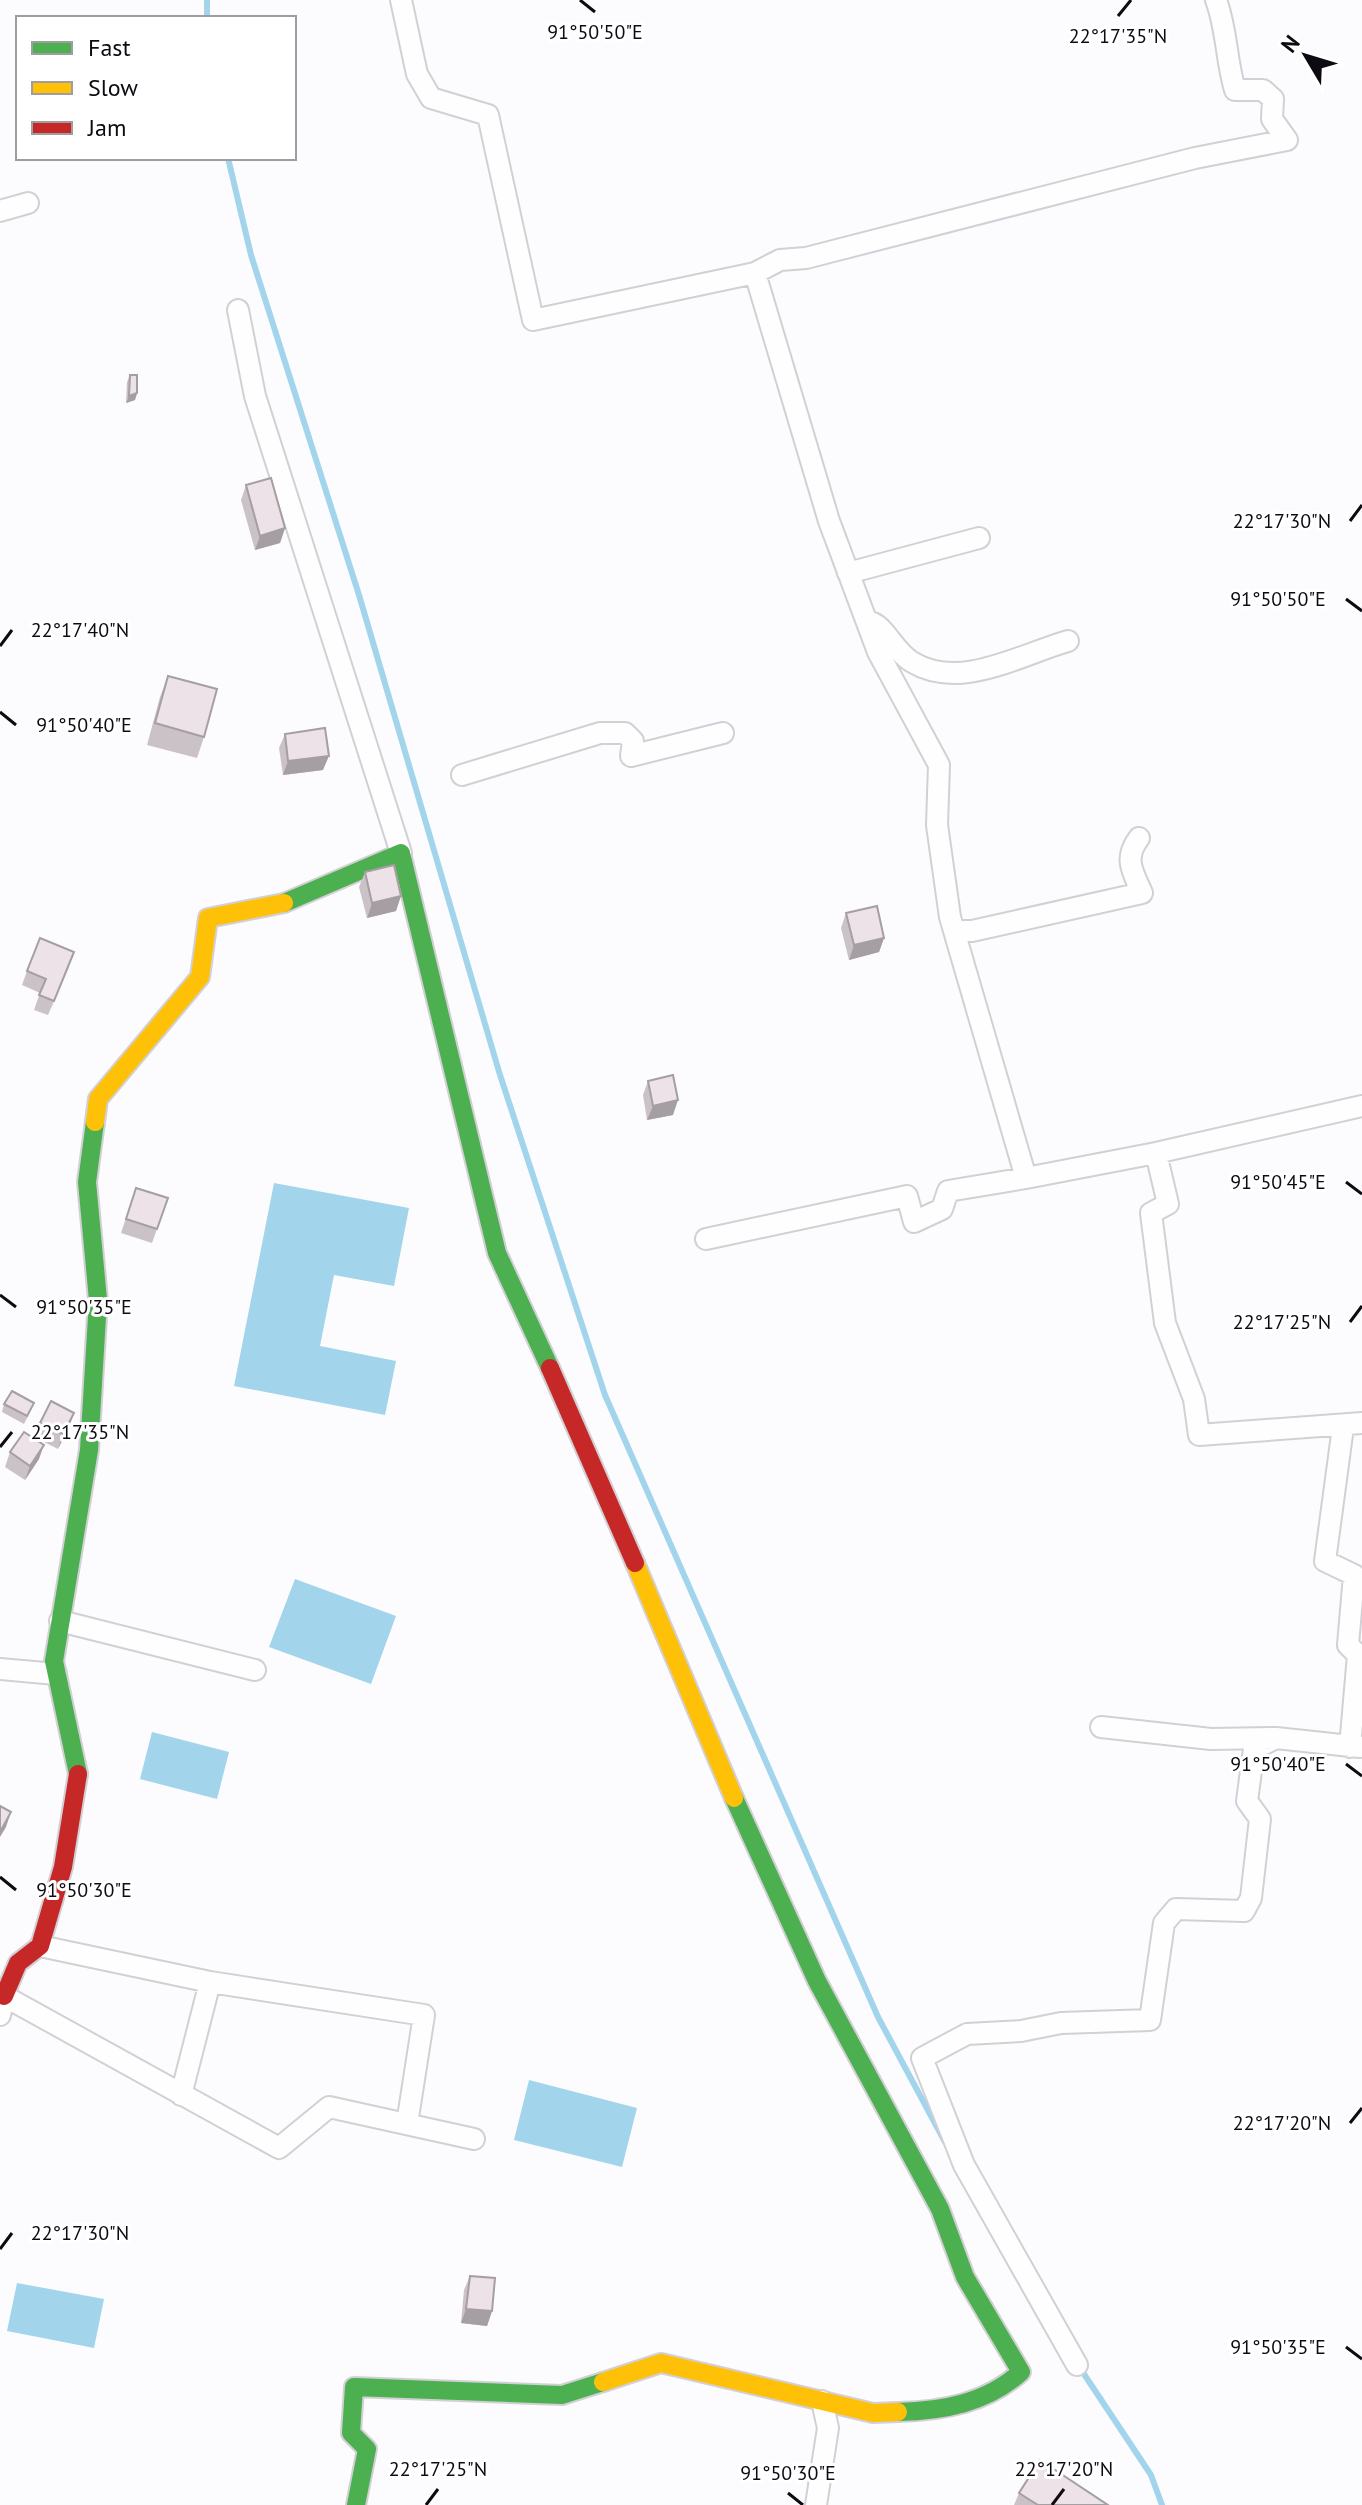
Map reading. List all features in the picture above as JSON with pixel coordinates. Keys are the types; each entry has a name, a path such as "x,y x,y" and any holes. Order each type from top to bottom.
{"street":[{"path":"401,0 417,74 431,98 488,115 533,320 755,273 780,260 806,258 1195,158 1287,140 1272,119 1273,99 1263,90 1235,90 1225,54 1224,21 1216,0"},
{"path":"0,211 28,203"},
{"path":"755,273 829,521 848,573 878,652 939,765 937,825 955,931 1026,1178"},
{"path":"238,310 255,396 401,853 497,1253 582,1438 761,1863 817,1981 940,2209 965,2277 1021,2372 1002,2389 940,2411 873,2413 661,2363 562,2395 354,2387 351,2433 367,2449 356,2505"},
{"path":"848,573 979,538"},
{"path":"866,619 880,626 895,649 937,673 977,672 1068,641"},
{"path":"462,775 600,733 625,733 633,741 631,756 723,733"},
{"path":"955,931 972,931 1142,893 1129,863 1131,849 1139,838"},
{"path":"401,853 274,907 208,918 200,977 98,1099 87,1182 98,1300 89,1450 54,1661 80,1781 63,1867 40,1946 18,1963 2,2006 181,2095 279,2148 329,2107 474,2139"},
{"path":"706,1239 907,1196 914,1222 942,1209 948,1191 1156,1153 1362,1106"},
{"path":"1101,1727 1211,1739 1276,1738 1356,1747 1358,1655 1348,1645 1354,1575 1325,1561 1352,1425 1199,1435 1194,1399 1165,1323 1151,1213 1168,1204 1156,1153"},
{"path":"60,1621 255,1670"},
{"path":"0,1669 56,1674"},
{"path":"1077,2365 964,2165 922,2058 967,2034 1021,2031 1061,2023 1150,2020 1164,1923 1176,1909 1244,1911 1251,1898 1260,1819 1247,1801 1254,1749 1276,1738"},
{"path":"40,1946 210,1982 424,2015 407,2124"},
{"path":"181,2095 210,1982"},
{"path":"816,2505 828,2428 822,2401"}],"water":[{"path":"274,1183 409,1208 394,1286 334,1275 320,1346 396,1361 385,1415 234,1386"},
{"path":"295,1579 396,1616 371,1684 269,1647"},
{"path":"152,1732 229,1752 217,1799 140,1779"},
{"path":"529,2080 637,2108 622,2167 514,2140"},
{"path":"17,2283 104,2299 94,2348 7,2331"}],"building":[{"path":"130,375 137,375 137,393 129,396"},
{"path":"271,478 285,528 260,536 246,485"},
{"path":"168,676 217,689 204,737 155,723"},
{"path":"325,728 329,756 288,761 285,734"},
{"path":"394,865 401,896 372,903 365,872"},
{"path":"877,906 884,938 854,945 846,913"},
{"path":"40,938 74,952 54,1001 39,995 46,979 27,971"},
{"path":"673,1075 678,1100 653,1106 648,1081"},
{"path":"136,1188 168,1198 157,1229 126,1219"},
{"path":"12,1391 34,1403 27,1416 4,1404"},
{"path":"51,1401 74,1413 63,1434 40,1423"},
{"path":"24,1432 44,1445 30,1466 10,1452"},
{"path":"0,1806 11,1812 0,1832"},
{"path":"470,2276 495,2278 492,2311 466,2309"},
{"path":"1040,2460 1108,2505 1038,2505 1019,2493"}],"waterway":[{"path":"207,0 207,16"},
{"path":"228,160 251,255 359,595 500,1075 605,1395 878,2017 945,2142"},
{"path":"1080,2368 1151,2475 1162,2505"}],"traffic: fast":[{"path":"284,903 401,853 497,1253 550,1368"},
{"path":"78,1774 54,1661 89,1450 98,1300 87,1182 95,1122"},
{"path":"734,1798 817,1981 940,2209 965,2277 1021,2372 994,2391 964,2403 931,2410 898,2412"},
{"path":"356,2505 367,2449 351,2433 354,2387 562,2395 603,2382"}],"traffic: slow":[{"path":"95,1122 98,1099 200,977 208,918 284,903"},
{"path":"635,1563 734,1798"},
{"path":"603,2382 661,2363 873,2413 898,2412"}],"traffic: jam":[{"path":"550,1368 635,1563"},
{"path":"4,1996 18,1963 40,1946 63,1867 78,1774"}]}
